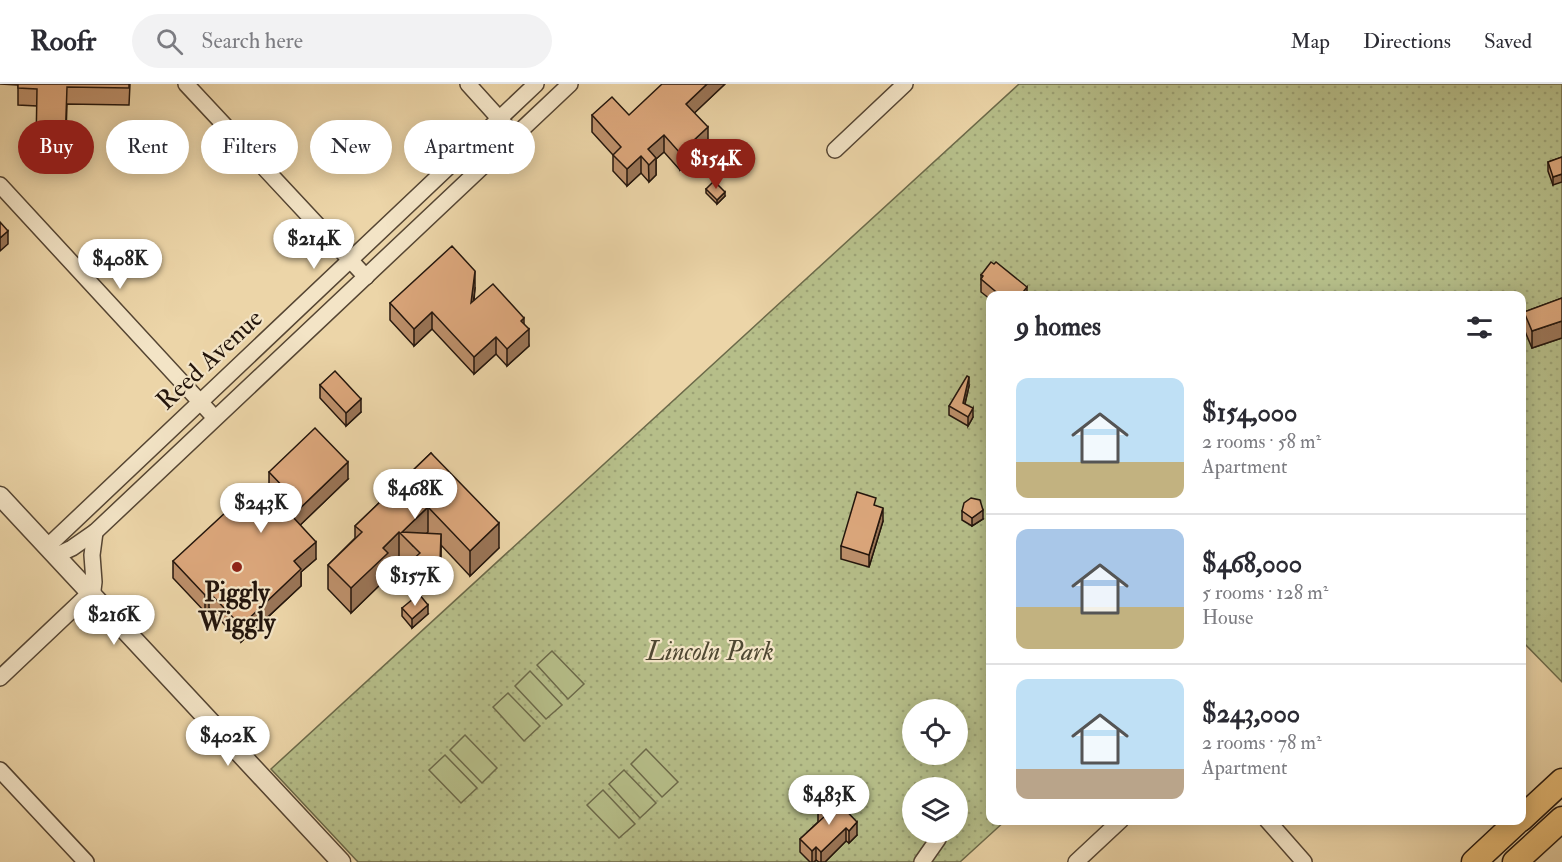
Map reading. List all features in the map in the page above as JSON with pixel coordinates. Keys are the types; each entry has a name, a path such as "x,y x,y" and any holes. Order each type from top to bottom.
{"main road":[{"path":"1526,815 1562,782"},
{"path":"1515,862 1562,819"},
{"path":"1474,862 1515,825"}],"street":[{"path":"186,84 366,277"},
{"path":"468,84 500,118"},
{"name":"Reed Avenue","path":"51,551 200,401 536,84"},
{"name":"Reed Avenue","path":"532,120 570,84"},
{"path":"835,150 902,85"},
{"name":"Reed Avenue","path":"51,551 72,548 95,532 475,174"},
{"path":"0,185 215,418"},
{"path":"0,496 341,862"},
{"path":"0,678 90,594 94,582 92,555 95,532"},
{"path":"0,771 86,862"},
{"path":"1076,862 1116,825"},
{"path":"1271,825 1304,862"},
{"path":"922,862 935,843"}],"green space":[{"name":"Lincoln Park","path":"1019,84 1562,84 1562,682 1526,645 1526,291 986,291 986,825 1001,825 960,862 358,862 271,769"},
{"path":"552,651 584,684 568,699 537,665"},
{"path":"530,671 562,705 546,719 515,686"},
{"path":"508,693 540,726 524,741 493,707"},
{"path":"465,735 497,768 482,783 450,750"},
{"path":"646,749 678,782 662,797 631,764"},
{"path":"445,755 477,788 461,803 429,770"},
{"path":"624,770 656,803 640,818 609,784"},
{"path":"603,790 635,824 619,838 587,805"}],"building":[{"path":"18,84 129,84 129,88 67,87 66,120 36,120 37,89 18,88"},
{"path":"662,84 707,84 686,104 708,127 680,153 664,135 648,149 656,158 649,165 641,156 627,169 613,155 621,147 592,115 612,97 629,115"},
{"path":"1562,157 1562,174 1553,177 1548,162"},
{"path":"714,181 725,192 717,200 706,189"},
{"path":"0,222 8,231 0,238"},
{"path":"452,246 475,271 471,303 493,284 524,318 521,321 529,329 507,349 496,337 474,357 432,312 414,329 390,303"},
{"path":"991,262 994,264 996,262 1027,287 1024,291 995,291 981,279 983,276 981,275"},
{"path":"1562,298 1562,321 1532,331 1526,311"},
{"path":"335,371 361,399 346,413 320,385"},
{"path":"967,376 969,377 963,403 973,408 968,417 949,406"},
{"path":"315,428 348,462 292,516 316,542 294,561 301,569 241,626 209,592 205,595 173,561 253,487 272,507 288,492 269,472"},
{"path":"431,453 499,523 470,551 428,507 402,532 441,534 440,562 411,561 420,553 399,532 383,548 388,553 351,588 328,565 362,532 355,526"},
{"path":"857,492 876,498 874,505 883,508 869,555 841,546"},
{"path":"971,498 980,500 983,510 972,518 962,511 964,503"},
{"path":"419,594 428,605 412,619 402,608"},
{"path":"832,796 857,822 849,831 846,828 821,852 816,847 812,851 800,839 825,816 818,809"}],"place":[{"name":"Piggly Wiggly","path":"237,567"}]}
